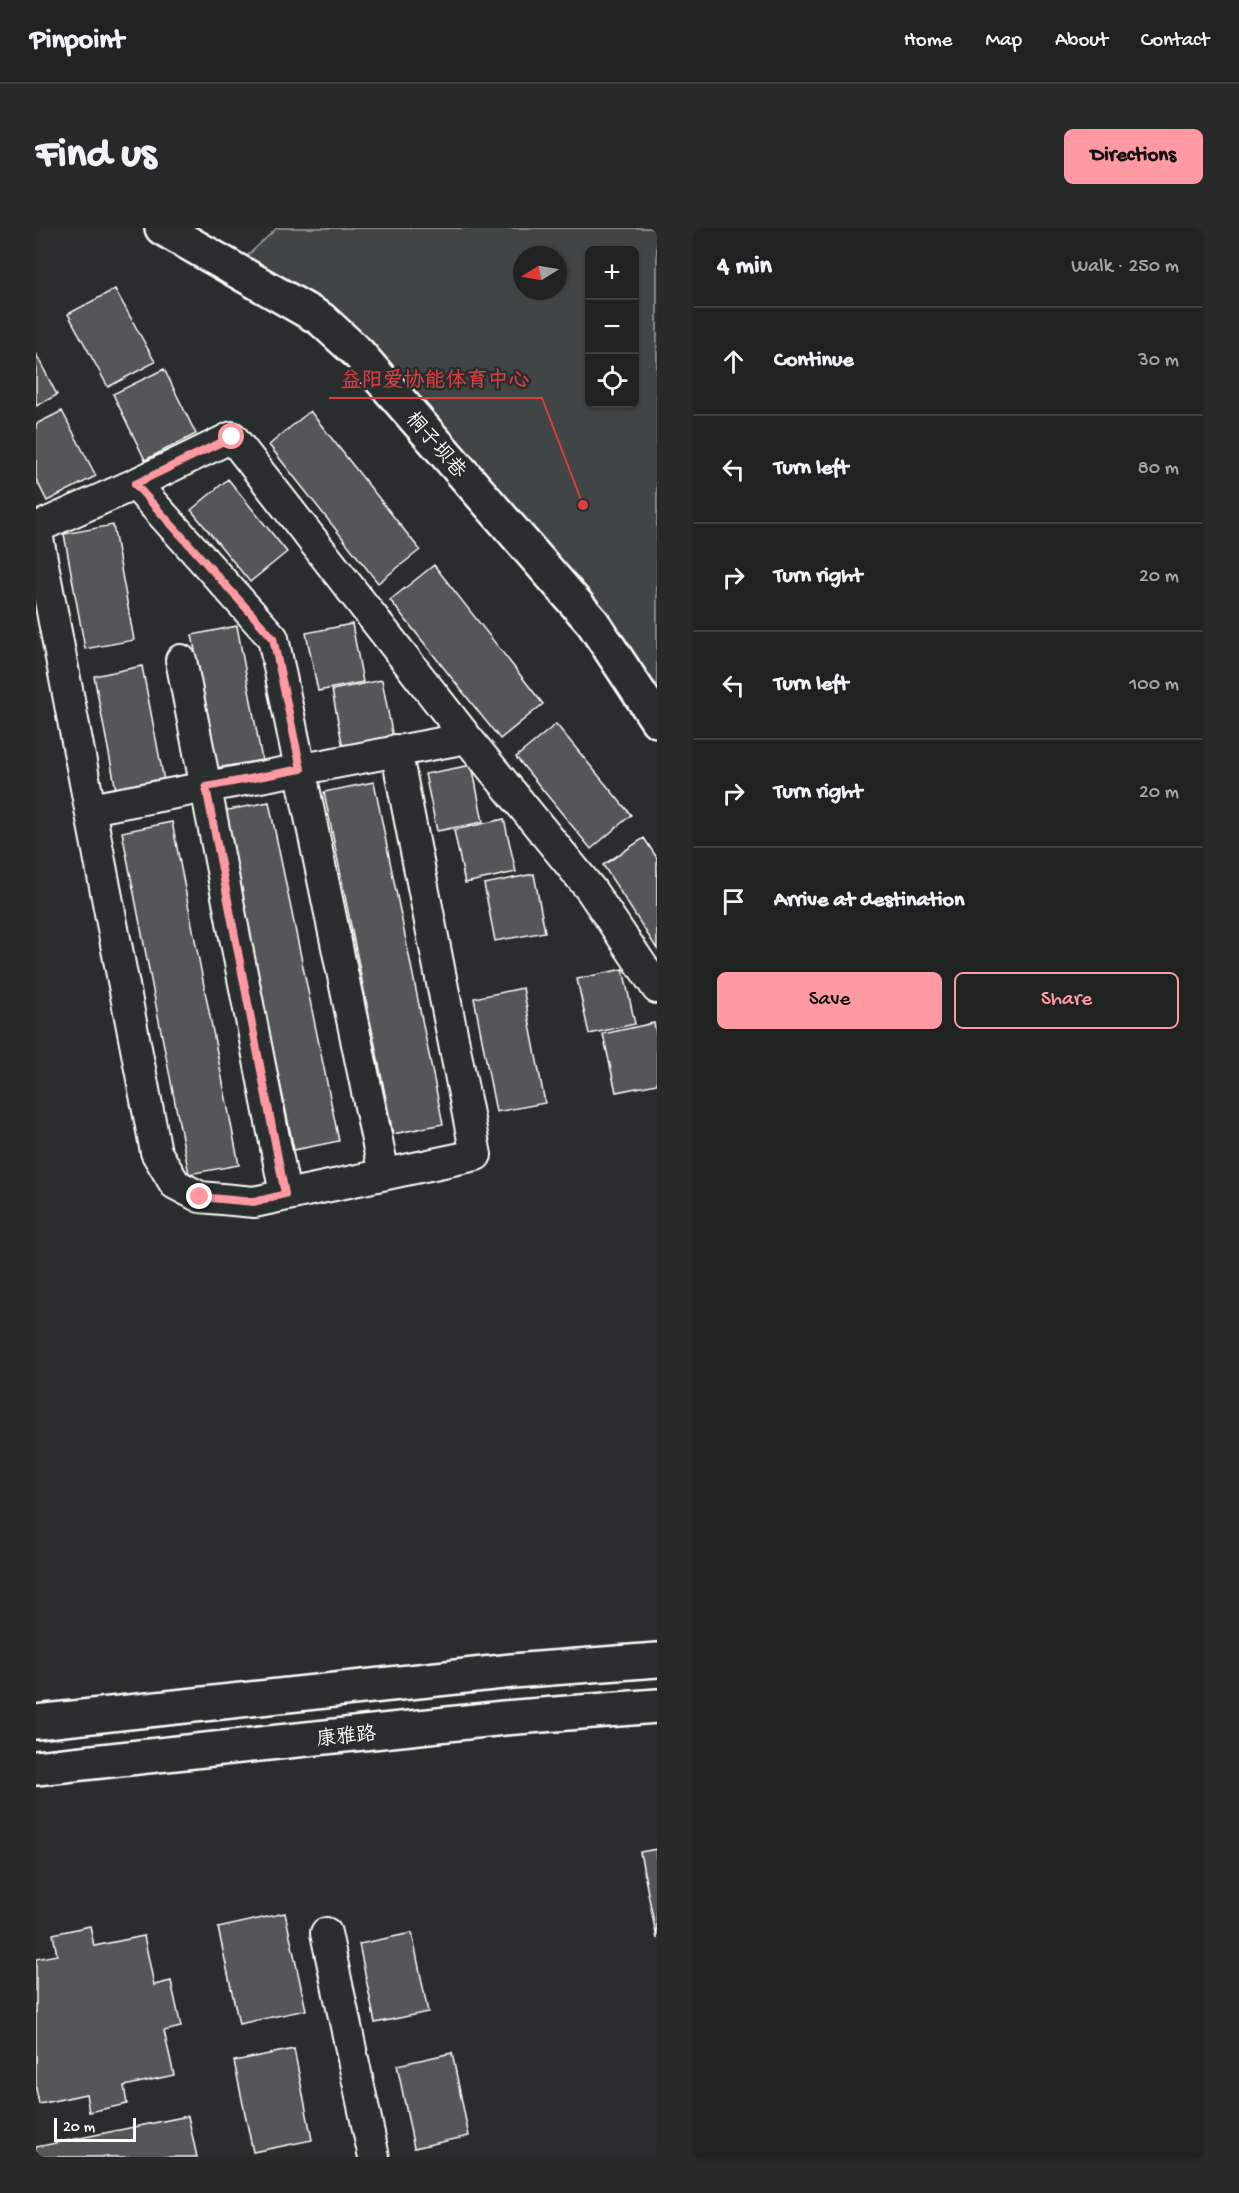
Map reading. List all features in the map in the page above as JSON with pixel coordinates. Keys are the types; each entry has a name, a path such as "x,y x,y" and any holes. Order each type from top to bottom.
{"main road":[{"name":"桐子坝巷","path":"162,228 321,319 358,353 593,623 657,720"},
{"path":"36,1722 512,1671 657,1660"},
{"name":"康雅路","path":"36,1768 493,1719 657,1706"}],"street":[{"path":"396,750 476,1155 254,1202 200,1197 175,1184 156,1152 36,528 232,437 467,738 591,890 657,988"},
{"path":"135,484 273,638 384,1174"},
{"path":"182,660 285,1194"},
{"path":"90,810 467,738"},
{"path":"326,1933 374,2157"}],"shaded area":[{"path":"277,228 657,228 657,701 350,324 246,257"}],"building":[{"path":"115,289 155,362 108,387 68,314"},
{"path":"36,354 57,395 36,406"},
{"path":"164,369 196,434 145,460 113,394"},
{"path":"62,411 96,476 47,501 36,479 36,424"},
{"path":"310,411 420,550 378,583 269,445"},
{"path":"228,479 287,552 250,582 191,510"},
{"path":"113,525 134,640 85,649 64,534"},
{"path":"434,565 543,704 500,739 390,600"},
{"path":"352,624 363,682 318,691 306,633"},
{"path":"237,626 262,760 217,768 192,635"},
{"path":"142,666 164,781 116,790 94,676"},
{"path":"382,680 393,738 343,748 332,690"},
{"path":"556,724 631,815 591,849 516,757"},
{"path":"472,765 483,822 437,831 425,774"},
{"path":"374,782 443,1124 393,1134 324,792"},
{"path":"269,802 339,1141 294,1150 223,811"},
{"path":"504,819 516,872 465,883 454,830"},
{"path":"172,822 239,1165 189,1174 122,832"},
{"path":"644,838 657,858 657,949 603,865"},
{"path":"534,874 545,932 495,941 484,884"},
{"path":"623,969 635,1024 589,1034 577,979"},
{"path":"523,988 545,1103 496,1112 474,998"},
{"path":"654,1023 657,1037 657,1084 616,1092 603,1034"},
{"path":"657,1849 657,1939 640,1852"},
{"path":"285,1913 306,2010 239,2024 218,1928"},
{"path":"90,1926 94,1946 144,1936 154,1985 171,1981 181,2027 164,2031 174,2075 124,2086 127,2104 89,2112 86,2094 39,2104 36,2089 36,1959 57,1955 53,1934"},
{"path":"412,1933 428,2012 375,2023 359,1944"},
{"path":"294,2049 312,2140 253,2152 234,2061"},
{"path":"452,2053 469,2136 414,2148 397,2065"},
{"path":"188,2116 197,2157 36,2157 36,2147"}],"place":[{"name":"益阳爱协能体育中心","path":"583,505"}],"route":[{"path":"200,1197 254,1202 285,1194 206,787 301,769 273,638 135,484 232,437"}]}
